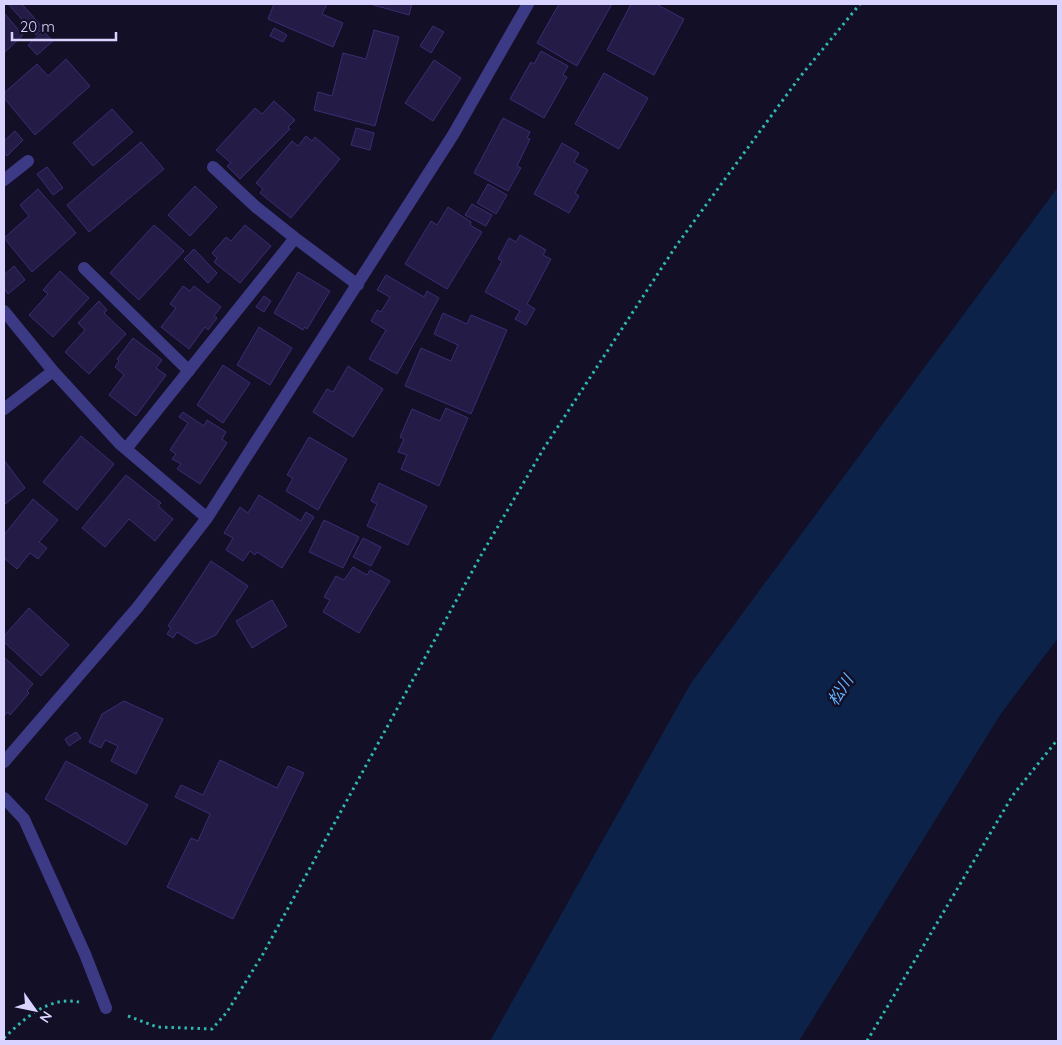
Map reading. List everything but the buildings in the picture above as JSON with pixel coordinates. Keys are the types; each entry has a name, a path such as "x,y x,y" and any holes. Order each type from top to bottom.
{"street":[{"path":"4,762 138,608 207,518 453,135 528,4"},
{"path":"4,180 28,161"},
{"path":"213,167 256,207 358,285"},
{"path":"126,449 295,238"},
{"path":"84,268 190,371"},
{"path":"4,312 53,371 126,449 207,518"},
{"path":"4,409 53,371"},
{"path":"4,798 24,818 85,954 106,1008"}],"path":[{"path":"4,1038 30,1013 52,1004 73,1001 106,1008 157,1027 212,1029 227,1012 263,954 475,566 544,448 676,246 800,78 860,4"},
{"path":"867,1041 1013,795 1058,739"}],"water":[{"name":"松川","path":"1058,187 1058,638 1000,715 799,1041 490,1041 691,683"}]}
